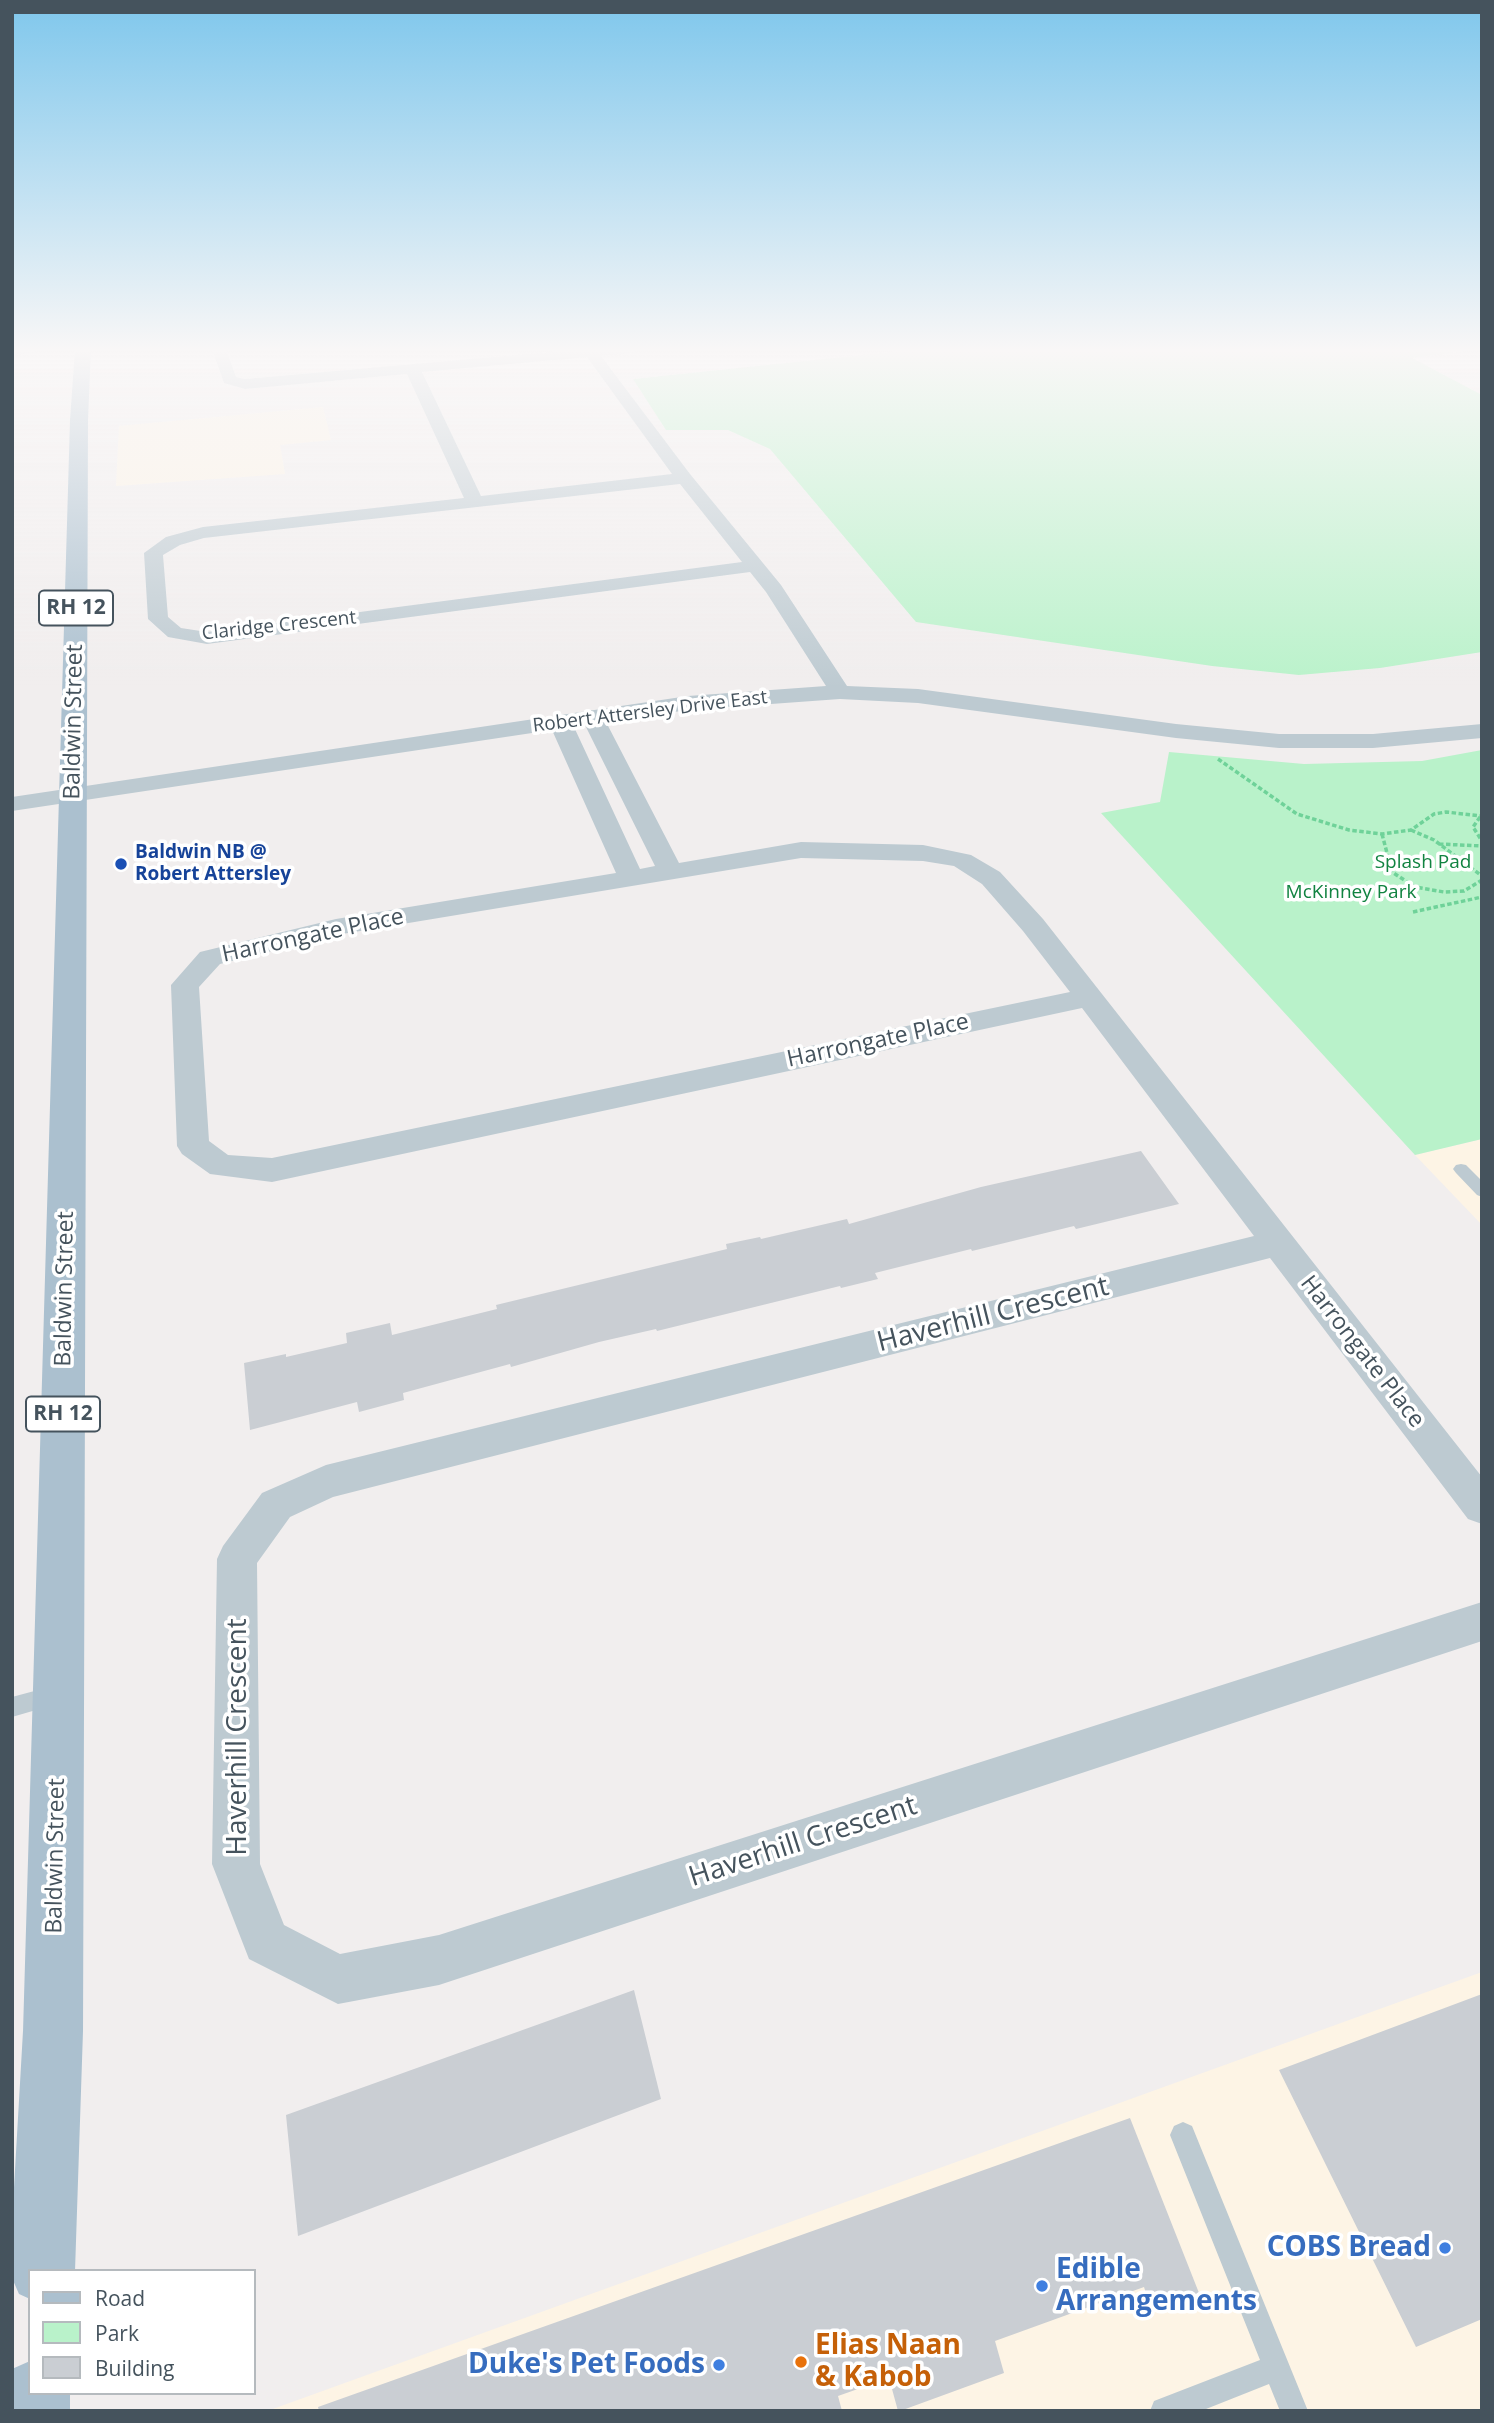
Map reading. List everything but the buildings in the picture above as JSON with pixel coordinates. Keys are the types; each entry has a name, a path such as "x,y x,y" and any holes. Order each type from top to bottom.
{"main road":[{"name":"Baldwin Street","path":"42,2269 53,2031 78,462"}],"street":[{"path":"456,462 475,502"},
{"path":"672,462 775,589 840,692"},
{"name":"Claridge Crescent","path":"684,478 203,533 173,541 153,553 158,619 175,633 208,638 755,566"},
{"name":"Robert Attersley Drive East","path":"12,804 688,703 840,692 918,696 1185,732 1279,741 1373,741 1482,731"},
{"path":"592,717 670,871"},
{"path":"561,722 631,878"},
{"name":"Harrongate Place","path":"1089,997 272,1170 222,1166 193,1146 185,985 210,958 336,928 801,850 923,853 962,860 991,877 1033,925 1089,997 1482,1507"},
{"name":"Haverhill Crescent","path":"1278,1243 326,1482 276,1505 237,1559 236,1864 266,1942 338,1979 439,1960 1482,1620"}],"lane":[{"path":"1461,1169 1482,1191"},
{"path":"12,1707 59,1694"},
{"path":"1183,2135 1294,2411"},
{"path":"1164,2411 1277,2367"}],"path":[{"path":"1185,732 1234,773 1297,814 1324,824 1382,835 1411,830 1434,814 1446,812 1481,817"},
{"path":"1438,844 1482,844 1473,827 1481,817"},
{"path":"1382,835 1385,856 1392,872 1415,887 1444,892 1464,891 1482,878 1438,844 1411,830"},
{"path":"1413,912 1482,897"}],"shaded area":[{"path":"117,462 283,462 285,474 116,486"},
{"path":"1482,1139 1482,1225 1415,1155"},
{"path":"1482,1972 1482,2411 270,2411 270,2410"}],"green space":[{"path":"781,462 1482,462 1482,652 1380,668 1299,675 1212,666 916,622"},
{"name":"McKinney Park","path":"1482,750 1482,1139 1415,1155 1101,813 1160,802 1169,752 1304,764 1422,761"}],"place":[{"name":"Baldwin NB @ Robert Attersley","path":"121,864"},
{"name":"COBS Bread","path":"1445,2248"},
{"name":"Edible Arrangements","path":"1042,2286"},
{"name":"Elias Naan & Kabob","path":"801,2362"},
{"name":"Duke's Pet Foods","path":"719,2365"}],"park label":[{"name":"Splash Pad","path":"1423,863"}]}
